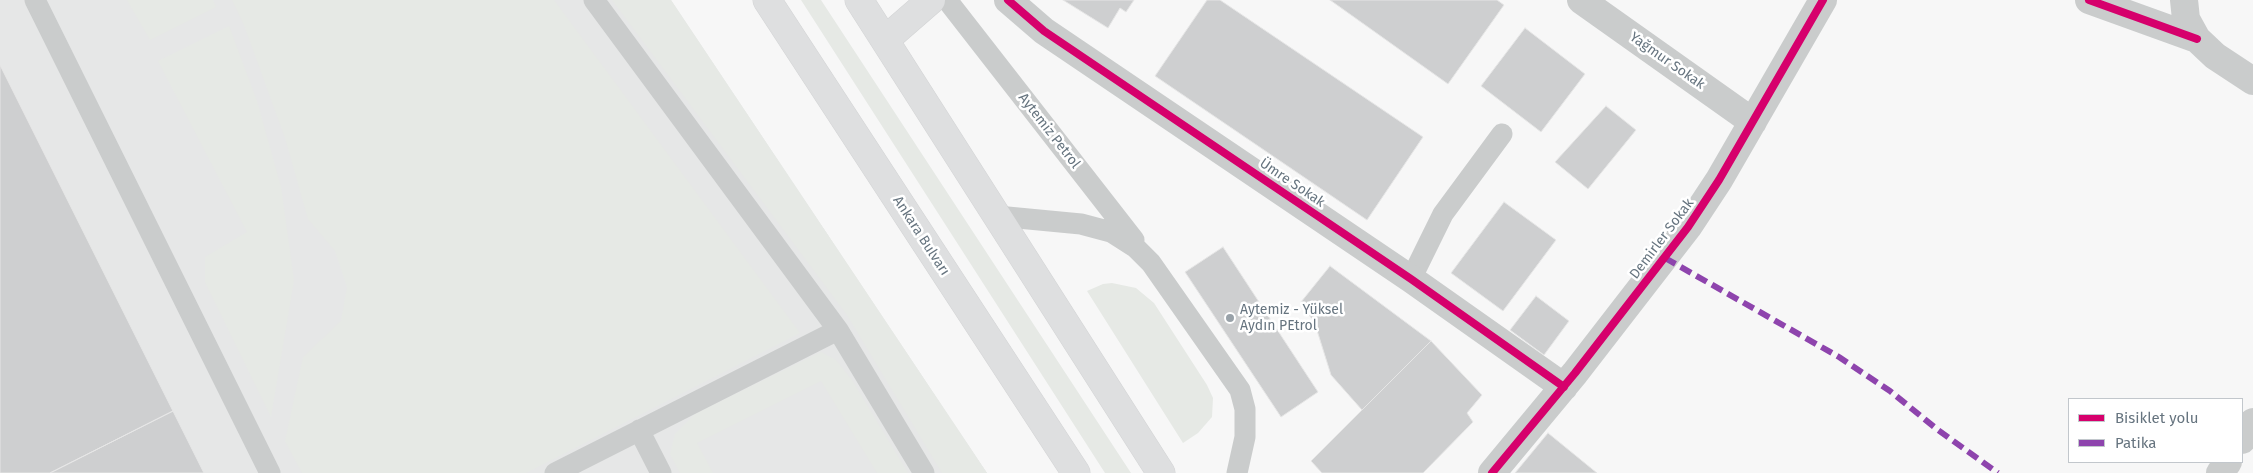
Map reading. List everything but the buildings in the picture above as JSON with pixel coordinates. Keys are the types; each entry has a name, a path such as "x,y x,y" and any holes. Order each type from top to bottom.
{"main road":[{"name":"Ankara Bulvarı","path":"767,0 1076,473"},
{"path":"859,0 1161,473"},
{"path":"885,40 931,0"}],"street":[{"name":"Ümre Sokak","path":"1008,0 1044,31 1411,278 1564,386"},
{"name":"Yağmur Sokak","path":"1581,0 1753,122"},
{"name":"Demirler Sokak","path":"1492,473 1564,386 1688,227 1720,180 1823,0"},
{"path":"2090,0 2197,38"},
{"path":"2184,0 2186,19 2197,38 2215,56 2253,80"},
{"path":"2243,438 2253,422"}],"lane":[{"path":"35,0 270,473"},
{"path":"594,0 838,330 924,473"},
{"name":"Aytemiz Petrol","path":"947,0 1152,262 1240,390 1245,410 1245,436 1238,473"},
{"path":"1411,278 1443,214 1502,134"},
{"name":"Aytemiz Petrol","path":"997,216 1080,224 1110,232 1136,248 1152,262"},
{"path":"555,473 838,330"},
{"path":"639,430 661,473"}],"shaded area":[{"path":"0,0 671,0 987,473 0,473"},
{"path":"127,0 213,0 216,7 150,40"},
{"path":"232,0 554,0 800,333 526,473 302,473 285,441 303,357 341,321 347,287 335,251 308,219 285,138 244,25"},
{"path":"612,0 671,0 987,473 942,473 847,315"},
{"path":"801,0 821,0 1131,473 1105,473"},
{"path":"229,26 257,101 281,187 294,280 271,417 205,282 205,257 247,232 158,61"},
{"path":"1112,283 1136,288 1154,303 1207,385 1213,398 1212,417 1198,433 1183,443 1087,291 1103,284"},
{"path":"821,352 836,360 852,380 908,473 877,473 821,381 697,443 713,473 680,473 670,454 675,434 695,414"}],"marked path":[{"path":"1665,258 1839,357 1890,391 1938,430 1998,473"}],"cycle path":[{"path":"1008,0 1044,31 1411,279 1564,387"},
{"path":"1492,473 1575,373 1688,227 1719,180 1823,0"},
{"path":"2089,0 2197,39"}],"place":[{"name":"Aytemiz - Yüksel Aydın PEtrol","path":"1230,318"}]}
